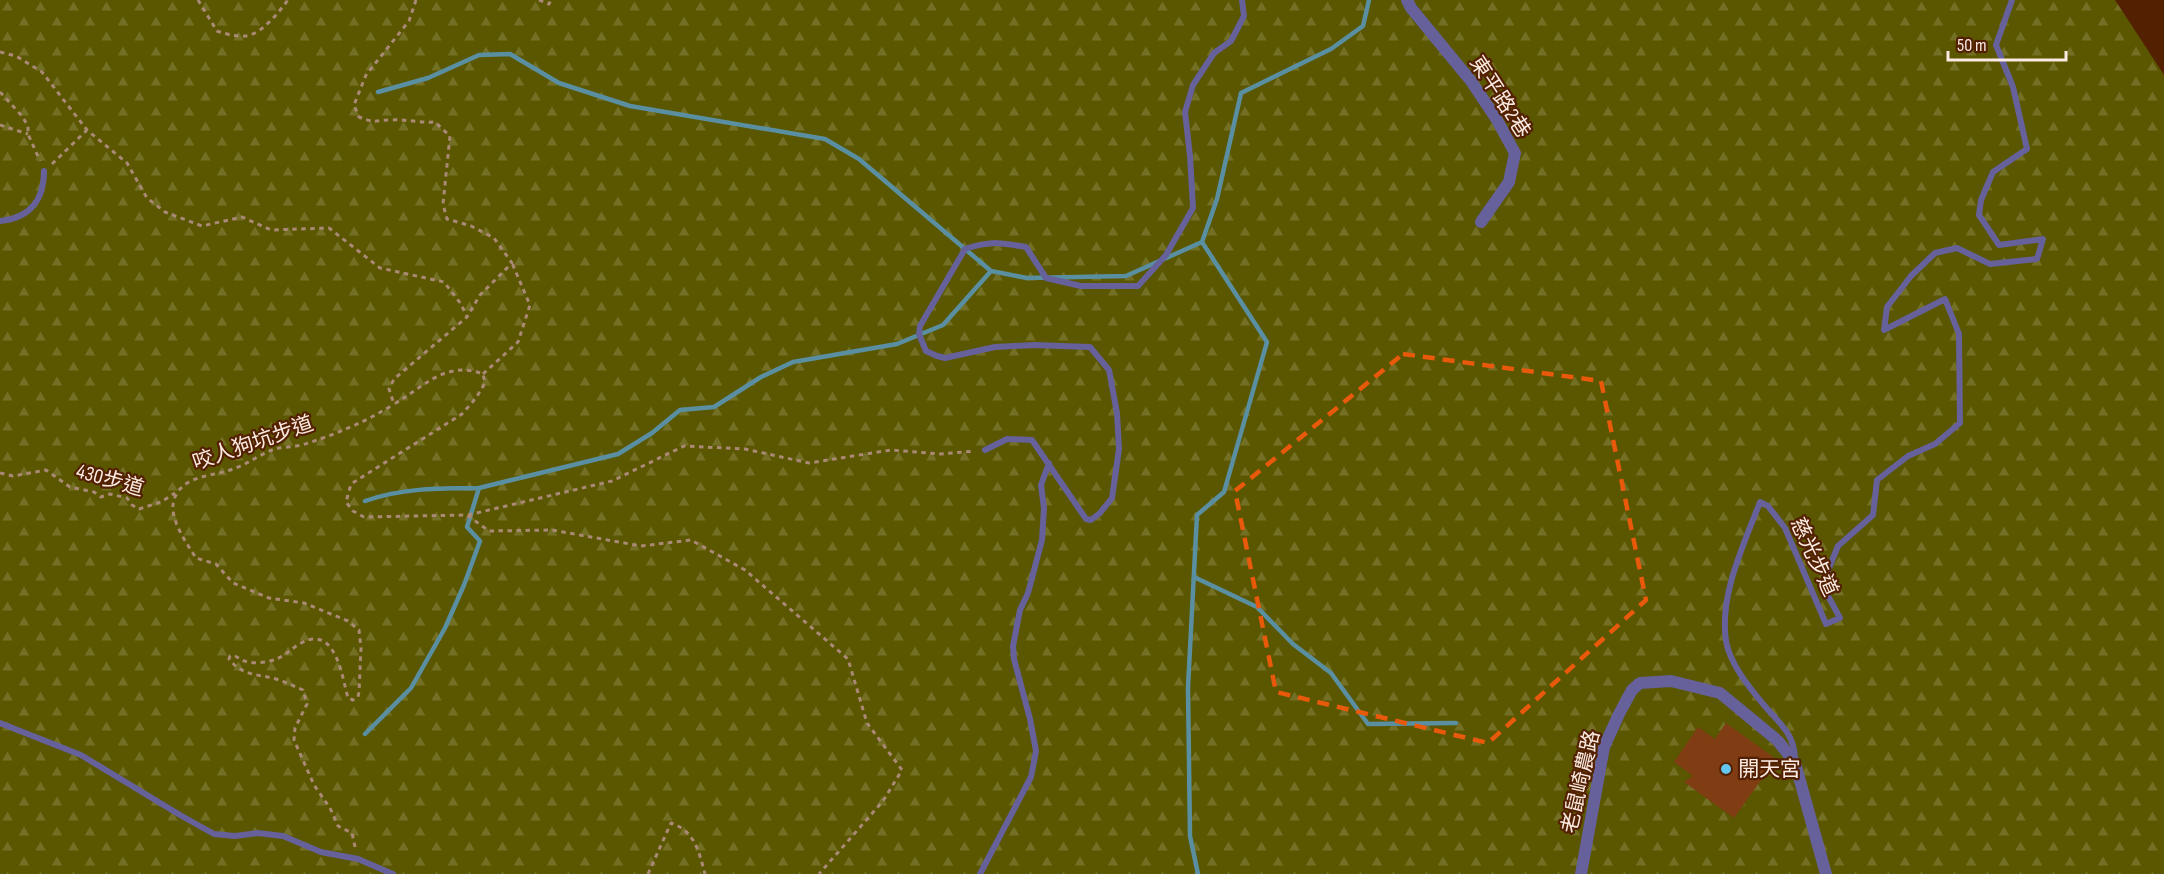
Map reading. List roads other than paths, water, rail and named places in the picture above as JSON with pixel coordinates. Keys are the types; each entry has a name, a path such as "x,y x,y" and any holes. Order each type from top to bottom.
{"street":[{"name":"東平路2巷","path":"1407,0 1411,8 1471,81 1497,120 1515,153 1509,182 1481,222"},
{"name":"老鼠崎農路","path":"1581,874 1604,747 1632,690 1640,683 1671,681 1720,693 1778,741 1795,763 1826,874"}],"lane":[{"path":"985,450 1007,439 1032,440 1086,519 1091,520 1100,513 1112,498 1119,449 1117,413 1109,370 1090,347 1034,345 995,347 945,358 926,351 919,334 920,327 965,249 980,243 992,242 1026,247 1046,278 1081,286 1138,285 1166,255 1192,208 1191,156 1185,112 1193,85 1214,54 1231,41 1244,16 1242,0"},
{"name":"慈光步道","path":"1795,763 1791,737 1738,670 1726,642 1725,610 1740,549 1760,502 1768,506 1785,528 1826,624 1840,618 1822,585 1838,546 1873,515 1877,480 1908,456 1935,444 1960,423 1959,334 1945,300 1884,330 1887,308 1911,276 1935,253 1957,248 1990,264 2037,259 2043,239 1999,245 1979,215 1981,200 1993,172 2026,149 2013,87 1996,45 2012,0"},
{"path":"0,221 12,220 24,214 35,204 44,187 44,171"},
{"path":"980,874 1031,777 1036,751 1014,659 1013,646 1020,610 1028,593 1042,540 1044,508 1041,484 1049,463"},
{"path":"0,723 81,755 214,834 236,836 258,833 284,836 321,852 358,859 393,874"}],"waterway":[{"path":"1198,874 1190,836 1188,687 1197,515 1224,492 1267,342 1202,242 1217,199 1241,93 1331,49 1363,26 1369,0"},
{"path":"378,92 428,78 479,55 510,54 559,83 630,106 825,139 859,159 991,271"},
{"path":"365,734 411,688 445,628 480,541 467,527 479,488 618,454 652,433 680,410 714,407 761,377 793,362 897,344 943,325 991,271 1027,278 1126,276 1202,242"},
{"path":"365,501 407,491 479,488"},
{"path":"1194,577 1257,607 1293,644 1331,673 1368,724 1456,723"}],"place":[{"name":"開天宮","path":"1726,769"}]}
